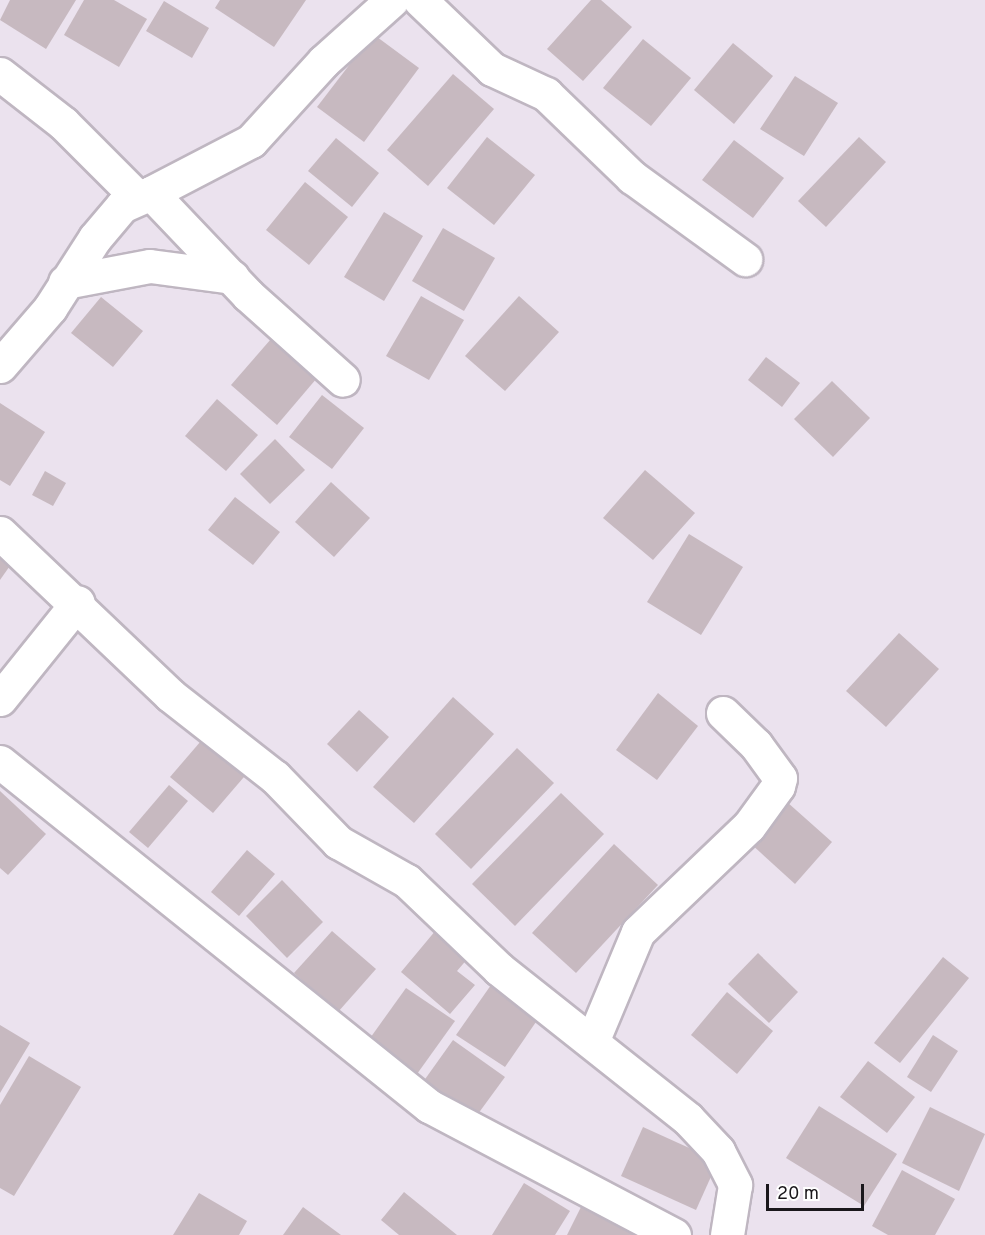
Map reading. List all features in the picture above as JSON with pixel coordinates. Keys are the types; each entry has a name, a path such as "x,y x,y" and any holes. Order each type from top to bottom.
{"street":[{"path":"0,366 65,282 95,238 143,195 251,141 324,61 392,0"},
{"path":"420,0 492,69 546,94 632,177 745,259"},
{"path":"0,74 63,123 343,380"},
{"path":"65,282 150,266 232,277"},
{"path":"0,533 78,602 170,695 274,777 338,842 407,881 499,969 688,1119 718,1151 735,1185 727,1235"},
{"path":"0,699 78,602"},
{"path":"592,1042 638,932 749,826 778,786 780,778 756,745 723,713"},
{"path":"0,762 429,1106 674,1235"}],"building":[{"path":"10,0 76,0 46,49 0,20"},
{"path":"84,0 114,0 147,19 119,67 64,35"},
{"path":"220,0 306,0 274,47 215,8"},
{"path":"591,0 601,0 632,27 583,81 547,49"},
{"path":"164,1 209,28 192,58 146,31"},
{"path":"373,34 419,68 364,142 317,107"},
{"path":"643,39 691,78 651,126 603,88"},
{"path":"733,43 773,76 734,124 694,90"},
{"path":"453,74 494,109 428,186 387,150"},
{"path":"795,76 838,103 804,156 760,129"},
{"path":"487,137 535,175 494,225 447,188"},
{"path":"859,137 886,162 826,227 798,201"},
{"path":"336,138 379,173 352,207 308,171"},
{"path":"734,140 784,178 753,218 702,180"},
{"path":"305,182 348,217 309,265 266,230"},
{"path":"384,212 423,236 384,301 344,277"},
{"path":"443,228 495,258 464,311 412,281"},
{"path":"421,296 464,320 429,380 386,356"},
{"path":"519,296 559,332 505,391 465,356"},
{"path":"101,297 143,331 113,367 71,333"},
{"path":"271,339 317,378 277,425 231,385"},
{"path":"766,357 800,383 782,407 748,380"},
{"path":"832,381 870,418 833,457 794,419"},
{"path":"322,395 364,428 332,469 289,437"},
{"path":"217,399 258,435 226,471 185,436"},
{"path":"0,403 45,432 10,486 0,480"},
{"path":"275,439 305,470 270,504 240,474"},
{"path":"645,470 695,513 653,560 603,518"},
{"path":"45,471 66,483 53,506 32,495"},
{"path":"331,482 370,518 334,557 295,522"},
{"path":"235,497 280,532 253,565 208,530"},
{"path":"689,534 743,567 701,635 647,602"},
{"path":"0,550 14,560 0,580"},
{"path":"899,633 939,669 886,727 846,691"},
{"path":"658,693 698,726 657,780 616,750"},
{"path":"453,697 494,734 414,823 373,787"},
{"path":"359,710 389,737 357,772 327,744"},
{"path":"207,734 250,770 213,813 170,777"},
{"path":"517,748 554,783 471,869 435,834"},
{"path":"169,785 188,801 148,848 129,832"},
{"path":"0,791 46,834 8,875 0,868"},
{"path":"561,793 604,834 515,926 472,884"},
{"path":"787,802 832,842 795,884 750,843"},
{"path":"614,844 658,885 576,973 532,933"},
{"path":"247,850 275,874 239,916 211,892"},
{"path":"282,880 323,922 287,958 246,916"},
{"path":"436,930 469,957 457,971 475,985 450,1014 401,972"},
{"path":"332,931 376,969 338,1012 294,973"},
{"path":"758,953 798,992 769,1023 728,984"},
{"path":"943,957 969,978 900,1063 874,1043"},
{"path":"491,985 538,1019 505,1067 456,1035"},
{"path":"406,988 455,1021 417,1074 368,1041"},
{"path":"727,992 773,1031 737,1074 691,1035"},
{"path":"0,1025 30,1043 0,1093"},
{"path":"933,1035 958,1051 931,1092 907,1077"},
{"path":"453,1040 505,1077 475,1118 423,1082"},
{"path":"29,1056 81,1087 14,1196 0,1188 0,1105"},
{"path":"868,1061 915,1097 887,1133 840,1097"},
{"path":"819,1106 897,1154 864,1206 786,1158"},
{"path":"930,1107 985,1134 959,1191 902,1163"},
{"path":"643,1127 718,1161 696,1210 621,1176"},
{"path":"902,1170 955,1199 935,1235 888,1235 872,1226"},
{"path":"524,1183 570,1211 555,1235 492,1235"},
{"path":"404,1192 457,1235 399,1235 381,1220"},
{"path":"199,1193 247,1221 239,1235 173,1235"},
{"path":"583,1203 646,1235 567,1235"},
{"path":"303,1207 341,1235 283,1235"}]}
